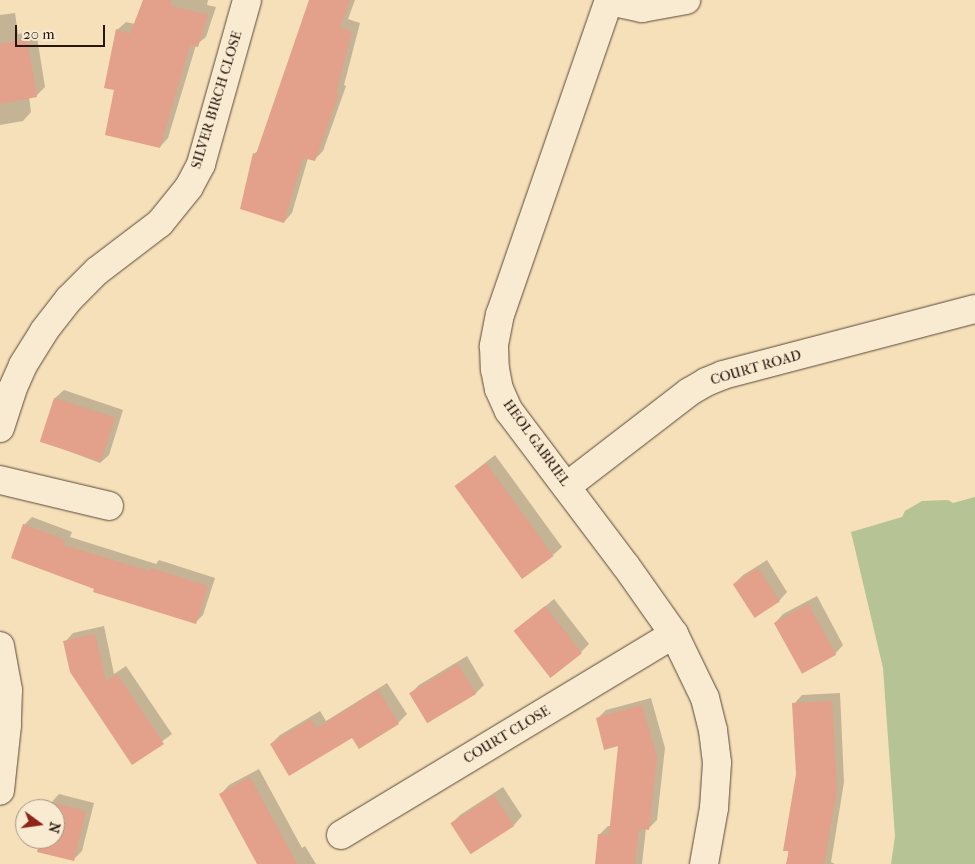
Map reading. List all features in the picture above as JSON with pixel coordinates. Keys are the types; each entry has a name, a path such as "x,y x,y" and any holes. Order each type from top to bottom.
{"street":[{"name":"SILVER BIRCH CLOSE","path":"0,428 12,390 23,365 44,331 69,299 97,271 160,223 189,187 201,164 247,0"},
{"path":"609,0 642,8 686,0"},
{"name":"HEOL GABRIEL","path":"609,0 500,314 494,346 495,369 499,390 509,410 567,486 674,634 705,698 714,730 717,763 714,808 704,864"},
{"name":"COURT ROAD","path":"567,486 689,392 706,382 723,375 975,309"},
{"path":"0,480 109,506"},
{"name":"COURT CLOSE","path":"341,835 674,634"},
{"path":"0,646 8,690 7,725 0,790"}],"green space":[{"path":"975,497 975,864 891,864 895,836 883,668 851,532 902,517 905,511 922,501 948,500 953,503"}],"building":[{"path":"143,0 171,0 171,6 208,15 198,47 190,45 160,148 105,135 114,90 104,88 116,29 130,34"},
{"path":"309,0 350,0 340,27 352,32 336,93 339,94 315,161 303,158 284,223 240,209 253,153 256,154"},
{"path":"27,39 37,97 0,104 0,44"},
{"path":"54,398 115,418 101,462 40,442"},
{"path":"486,463 554,556 522,579 454,486"},
{"path":"23,524 65,540 63,545 149,571 151,568 208,586 196,624 93,592 94,589 11,558"},
{"path":"758,568 780,602 755,618 733,584"},
{"path":"808,604 836,655 802,674 774,623"},
{"path":"545,606 582,653 550,678 513,631"},
{"path":"95,634 106,681 117,674 164,744 132,765 70,672 63,641"},
{"path":"458,664 476,694 427,723 409,693"},
{"path":"378,690 399,724 359,749 352,738 289,776 270,744 311,719 317,728"},
{"path":"832,701 837,789 824,864 786,864 789,851 783,851 796,774 792,703"},
{"path":"642,705 657,757 649,830 639,829 635,864 595,864 598,834 609,835 618,746 604,750 596,718"},
{"path":"250,777 297,864 257,864 219,794"},
{"path":"494,795 514,826 471,854 450,823"},
{"path":"65,806 86,811 74,861 37,852 38,849 65,849"}]}
